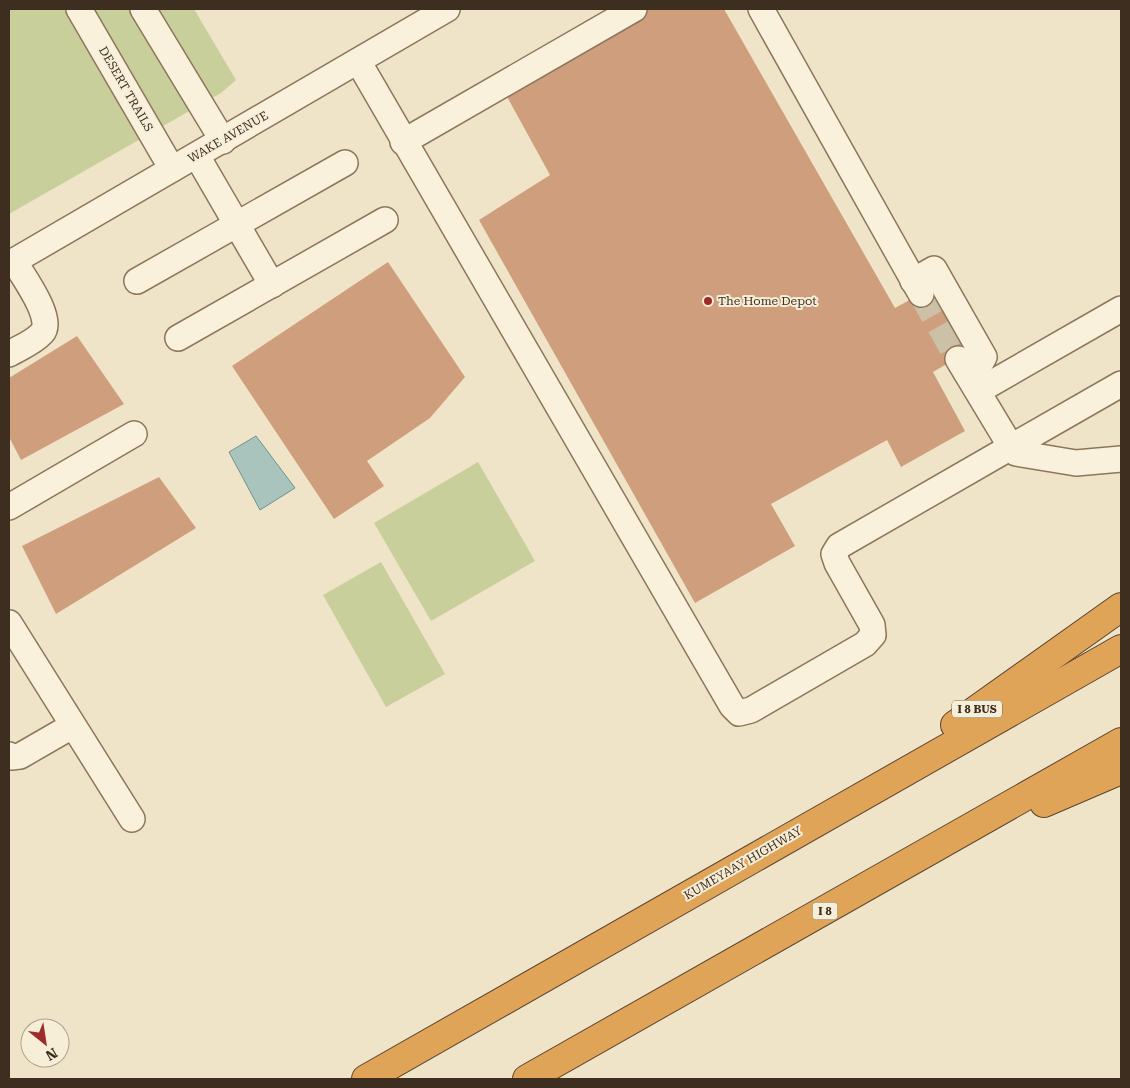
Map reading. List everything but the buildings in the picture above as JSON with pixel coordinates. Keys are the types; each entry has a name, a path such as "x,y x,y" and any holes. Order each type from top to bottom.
{"highway":[{"name":"I 8 BUS","path":"833,812 1121,607"},
{"name":"KUMEYAAY HIGHWAY","path":"366,1079 1121,649"},
{"name":"I 8","path":"527,1079 1121,742"},
{"path":"978,824 1061,797 1121,770"}],"street":[{"name":"DESERT TRAILS","path":"79,9 172,170"},
{"path":"143,9 223,140"},
{"name":"WAKE AVENUE","path":"11,262 197,156 447,9"},
{"path":"403,142 634,9"},
{"path":"762,9 917,287 934,269 967,326 984,357 984,361 968,374"},
{"path":"358,61 403,142 732,706 739,713 751,710 865,644 873,636 872,625 834,554 839,546 1121,384"},
{"path":"197,156 272,285"},
{"path":"137,281 345,163"},
{"path":"178,338 385,220"},
{"path":"9,354 43,332 46,324 44,312 11,262"},
{"path":"968,374 1121,309"},
{"path":"968,374 1016,453 1076,463 1121,459"},
{"path":"9,507 134,434"},
{"path":"9,623 132,819"},
{"path":"9,755 11,757 20,756 72,726"}],"green space":[{"path":"9,9 194,9 236,80 221,93 9,214"},
{"path":"478,462 535,561 431,621 374,523"},
{"path":"381,562 445,674 386,707 323,595"}],"water":[{"path":"256,436 295,488 260,510 229,452"}],"tunnel":[{"path":"921,294 958,359"}],"place":[{"name":"The Home Depot","path":"708,301"}]}
